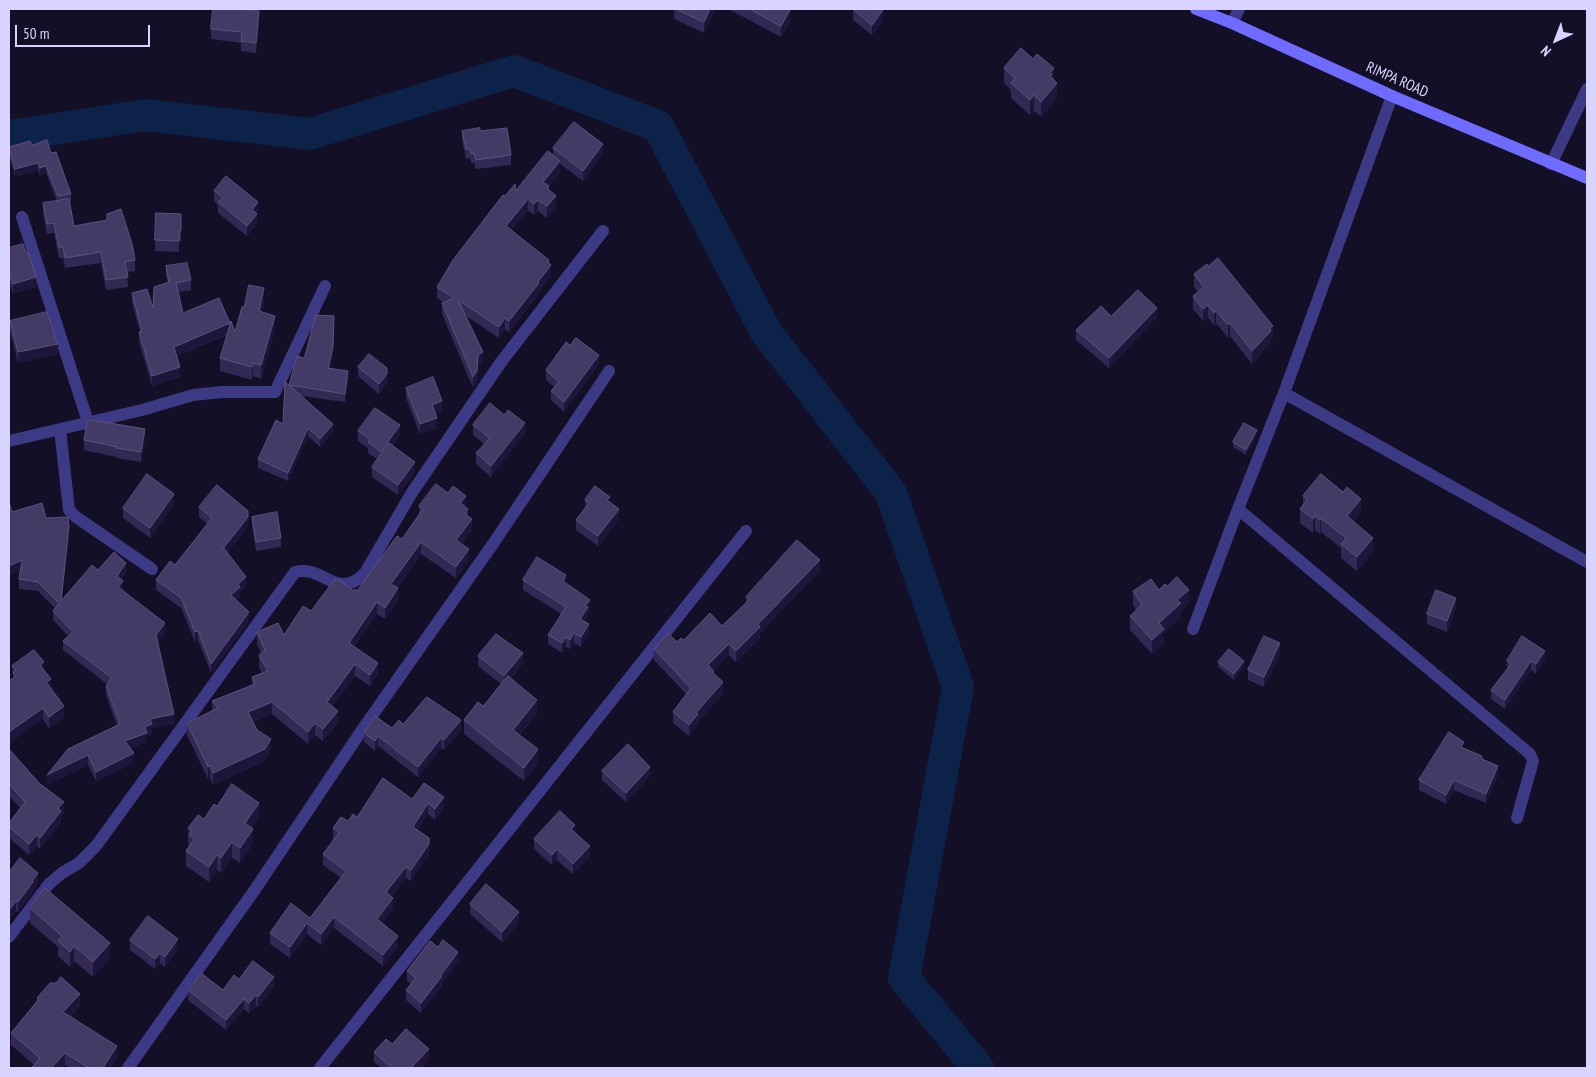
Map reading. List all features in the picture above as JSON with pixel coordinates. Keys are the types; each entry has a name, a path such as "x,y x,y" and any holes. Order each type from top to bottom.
{"street":[{"name":"RIMPA ROAD","path":"1196,9 1232,23 1392,96 1587,178"},
{"path":"1232,23 1240,9"},
{"path":"1551,164 1587,89"},
{"path":"1193,629 1284,393 1392,96"},
{"path":"22,217 88,422"},
{"path":"9,937 50,884 62,873 79,863 96,846 295,572 304,569 335,583 346,584 357,582 365,573 411,494 501,362 603,231"},
{"path":"9,441 142,410 193,395 222,392 275,392 325,286"},
{"path":"128,1068 254,891 362,730 495,541 609,371"},
{"path":"1284,393 1587,562"},
{"path":"60,429 69,510 76,517 152,569"},
{"path":"1238,509 1530,754 1534,762 1517,818"},
{"path":"320,1068 746,531"}],"building":[{"path":"213,9 259,11 256,43 241,41 242,32 211,29"},
{"path":"676,9 710,9 704,22"},
{"path":"750,9 789,9 790,10 781,26"},
{"path":"853,9 882,9 883,10 872,25"},
{"path":"1021,48 1033,59 1037,54 1054,68 1050,76 1057,83 1041,102 1034,95 1030,100 1011,83 1015,78 1004,68"},
{"path":"574,122 603,144 583,171 553,148"},
{"path":"480,128 480,131 507,128 511,155 476,160 474,153 471,154 470,149 466,149 462,131"},
{"path":"47,140 51,153 56,152 71,194 58,196 46,166 40,168 38,163 15,169 9,147 30,141 32,145"},
{"path":"548,151 560,161 543,182 549,186 547,188 556,196 547,206 538,200 534,204 528,199 506,226 549,260 548,262 551,265 509,321 505,318 499,327 458,300 483,352 478,355 477,371 473,377 442,303 454,298 437,287 453,260 503,195 505,196 515,184 516,190"},
{"path":"226,176 258,202 252,210 257,214 247,226 218,202 223,198 214,191"},
{"path":"69,199 74,226 107,220 107,214 121,209 135,260 125,262 128,277 106,280 101,252 65,258 63,247 59,248 54,223 47,224 43,203"},
{"path":"156,213 181,214 179,241 155,240"},
{"path":"23,244 26,253 28,252 36,277 13,284 9,270 9,248"},
{"path":"1218,258 1273,326 1270,328 1271,331 1252,351 1230,323 1228,325 1208,305 1203,309 1193,296 1204,287 1194,274"},
{"path":"187,263 191,280 176,283 183,313 219,298 230,323 174,347 180,367 152,376 139,332 142,331 132,293 147,289 153,308 154,287 169,282 166,266"},
{"path":"249,285 264,288 259,311 275,316 261,365 253,363 252,367 220,358 231,321 235,332"},
{"path":"1138,290 1157,308 1109,358 1076,330 1101,306 1111,316"},
{"path":"47,312 58,344 18,352 10,321"},
{"path":"316,315 334,316 333,347 328,368 348,371 345,394 289,385 297,356 304,358"},
{"path":"576,338 599,355 564,402 551,391 559,382 546,370 566,342 570,345"},
{"path":"369,354 387,368 387,374 379,384 358,367"},
{"path":"433,377 442,401 432,405 437,418 420,424 406,388"},
{"path":"285,382 333,424 320,439 308,428 288,473 258,459 276,420 283,424"},
{"path":"490,403 504,415 508,410 525,423 491,466 476,453 490,438 473,425"},
{"path":"375,408 400,425 381,452 368,442 370,439 358,431"},
{"path":"92,420 145,429 141,452 84,440 87,421"},
{"path":"1244,423 1257,430 1246,450 1233,442"},
{"path":"389,443 415,462 398,485 372,467"},
{"path":"147,474 174,494 150,528 123,508"},
{"path":"1321,474 1343,492 1347,487 1361,499 1347,516 1373,538 1357,557 1341,544 1346,538 1321,518 1320,520 1315,516 1313,519 1300,509 1307,500 1303,496"},
{"path":"436,484 448,493 453,486 466,496 460,503 468,509 465,514 472,519 456,540 469,549 456,567 421,542 391,584 398,588 385,608 377,602 349,643 378,663 370,675 355,664 327,702 338,711 323,729 315,723 308,732 272,702 248,712 257,730 271,739 265,749 213,773 210,766 208,767 187,723 218,708 212,701 255,684 252,677 268,671 259,655 265,650 257,632 278,623 284,635 303,606 311,611 335,579 357,591 397,536 402,539 423,509 419,506"},
{"path":"217,485 248,511 248,517 223,547 246,577 238,584 240,587 231,595 249,612 211,664 198,631 195,632 181,598 156,580 170,561 175,565 212,518 199,507"},
{"path":"595,486 610,497 607,500 619,509 598,536 576,520 589,503 585,500"},
{"path":"9,502 12,512 42,503 46,518 68,517 69,526 61,601 92,565 98,570 114,552 126,563 117,576 123,581 118,587 165,623 156,635 174,714 150,719 152,724 145,727 147,733 125,741 134,753 96,772 88,755 47,775 68,749 120,724 106,686 112,678 63,641 73,632 53,611 59,603 38,582 19,579 22,560 9,566"},
{"path":"277,512 281,538 256,542 252,517"},
{"path":"797,540 820,560 758,624 760,627 736,651 729,644 708,665 713,673 723,682 696,713 698,714 689,725 673,712 691,688 654,649 668,633 677,642 681,638 684,640 710,613 722,626 749,600 746,597"},
{"path":"537,557 566,575 563,581 590,600 585,606 588,607 580,619 589,624 581,637 574,633 570,640 566,637 562,643 548,635 566,607 523,580"},
{"path":"1177,577 1189,590 1177,600 1181,603 1159,623 1164,629 1152,640 1130,616 1142,605 1133,591 1151,579 1159,590"},
{"path":"1436,590 1456,598 1447,621 1427,614"},
{"path":"496,634 523,653 504,676 478,656"},
{"path":"1264,636 1280,643 1264,677 1248,670"},
{"path":"1522,636 1545,651 1536,664 1531,661 1505,700 1491,690 1511,664 1507,661"},
{"path":"1229,649 1244,661 1234,674 1218,662"},
{"path":"34,650 44,662 40,665 51,679 46,682 64,706 49,717 43,708 9,732 9,681 16,676 13,673 16,670 12,666"},
{"path":"508,676 537,700 513,730 538,749 524,768 464,720 478,702 483,706"},
{"path":"427,697 461,720 444,740 441,738 418,767 378,736 375,741 364,733 375,716 392,728 399,720 403,724"},
{"path":"1449,732 1464,742 1461,747 1482,756 1482,759 1498,766 1486,794 1454,780 1446,795 1419,780"},
{"path":"628,744 650,767 626,793 602,771"},
{"path":"9,749 39,783 64,802 58,808 61,811 40,838 37,835 29,844 9,827 9,823 25,802 9,784"},
{"path":"383,778 412,799 424,783 444,797 435,809 428,803 413,827 429,838 429,844 411,870 406,867 386,892 393,898 377,919 398,936 383,955 334,917 321,934 307,923 290,947 270,933 291,903 310,918 346,871 323,854 339,833 333,828 341,817 348,821 353,814 357,817"},
{"path":"232,784 259,803 245,823 253,829 240,848 232,842 221,858 217,855 209,867 186,851 194,839 189,835 192,831 188,828 198,815 204,819 214,804 217,806"},
{"path":"560,811 575,825 571,829 590,846 573,864 557,849 552,855 534,839"},
{"path":"20,858 38,873 18,902 16,901 10,909 9,873"},
{"path":"486,884 519,912 502,932 470,904"},
{"path":"45,888 110,943 93,962 74,946 70,952 58,941 62,936 30,908"},
{"path":"148,916 178,939 165,957 160,953 155,959 130,940"},
{"path":"443,940 458,952 421,1003 406,990 416,978 407,971 430,941 438,947"},
{"path":"253,961 274,977 258,997 256,995 249,1003 244,999 226,1020 188,990 201,973 223,990 234,975 239,979"},
{"path":"61,977 80,994 63,1012 117,1046 103,1068 89,1068 65,1053 51,1068 33,1068 40,1058 11,1033 50,983 56,983"},
{"path":"406,1029 429,1049 411,1068 392,1068 374,1052 386,1039 392,1044"}],"waterway":[{"path":"9,136 146,115 310,134 514,71 658,126 766,332 891,493 958,687 904,978 978,1068"}]}
